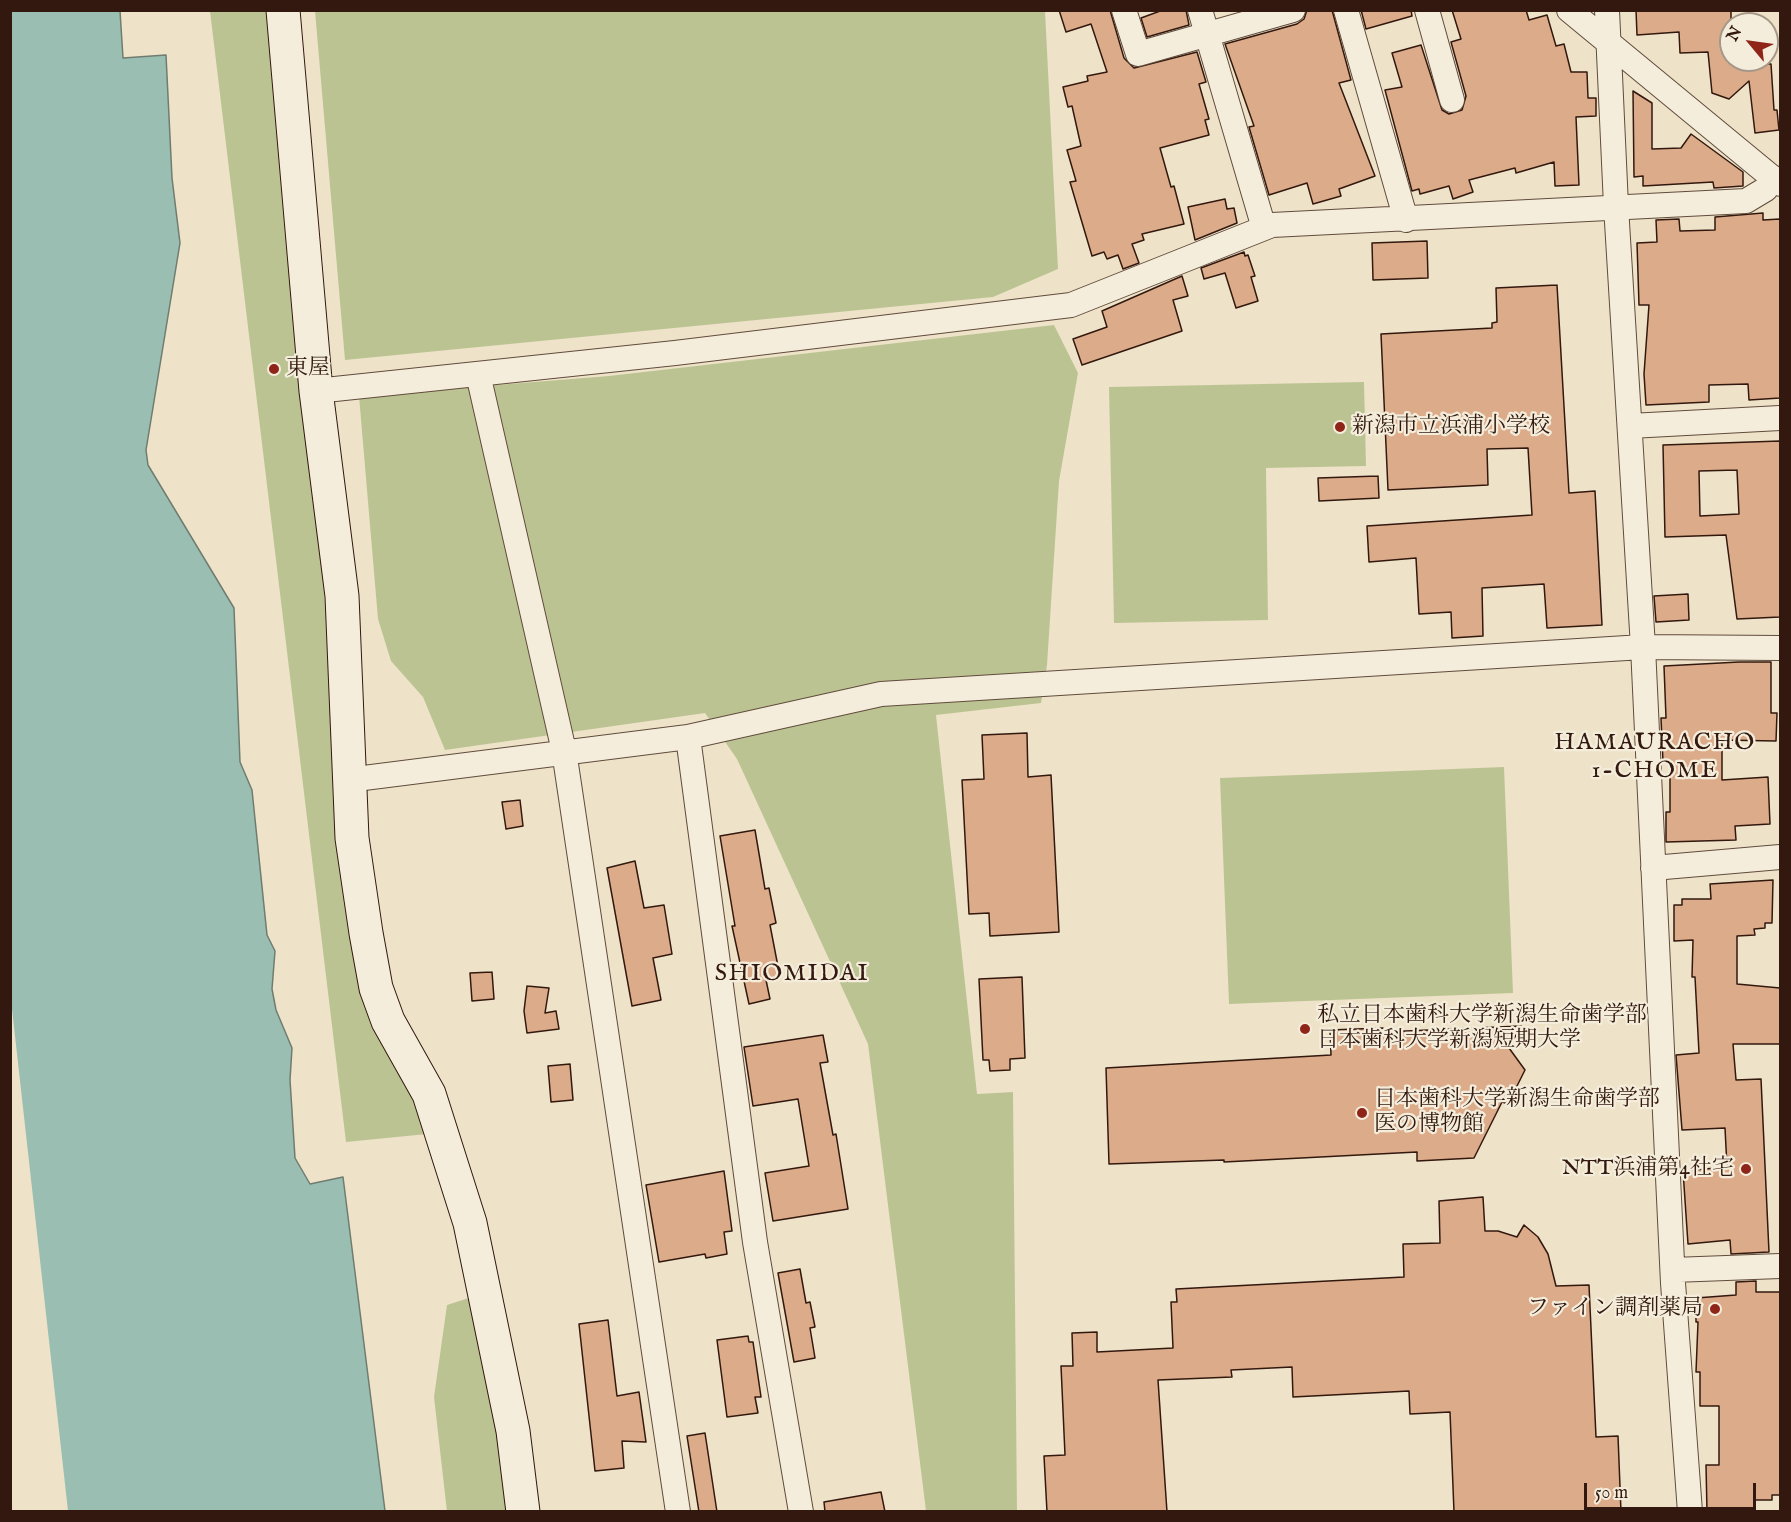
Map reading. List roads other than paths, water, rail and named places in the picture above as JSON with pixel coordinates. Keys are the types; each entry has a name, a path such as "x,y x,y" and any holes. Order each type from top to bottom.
{"street":[{"path":"283,10 315,391 342,596 352,838 376,988 388,1021 429,1094 470,1223 513,1431 523,1512"},
{"path":"1124,10 1138,54 1293,10"},
{"path":"1200,10 1264,228"},
{"path":"1346,10 1406,220"},
{"path":"1427,10 1452,100"},
{"path":"315,391 687,352 1071,305 1272,225 1746,201 1776,181 1569,10"},
{"path":"1608,10 1616,206 1643,647 1673,1270 1690,1512"},
{"path":"478,374 564,751 678,1512"},
{"path":"1630,426 1780,418"},
{"path":"348,780 688,737 881,694 1643,647 1780,648"},
{"path":"688,737 755,1242 801,1512"},
{"path":"1653,868 1780,857"},
{"path":"1673,1270 1780,1266"}],"water":[{"path":"10,11 120,11 123,58 166,55 172,178 180,243 146,450 148,465 234,608 240,762 252,790 267,935 275,951 272,989 276,1010 292,1048 290,1080 295,1158 310,1184 343,1177 385,1511 11,1511"}],"place":[{"name":"東屋","path":"274,369"},
{"name":"新潟市立浜浦小学校","path":"1340,427"},
{"name":"私立日本歯科大学新潟生命歯学部 日本歯科大学新潟短期大学","path":"1305,1029"},
{"name":"日本歯科大学新潟生命歯学部 医の博物館","path":"1362,1113"},
{"name":"NTT浜浦第4社宅","path":"1746,1169"},
{"name":"ファイン調剤薬局","path":"1715,1309"}],"district":[{"name":"HAMAURACHO 1-CHOME","path":"1655,758"},
{"name":"SHIOMIDAI","path":"792,975"}]}
